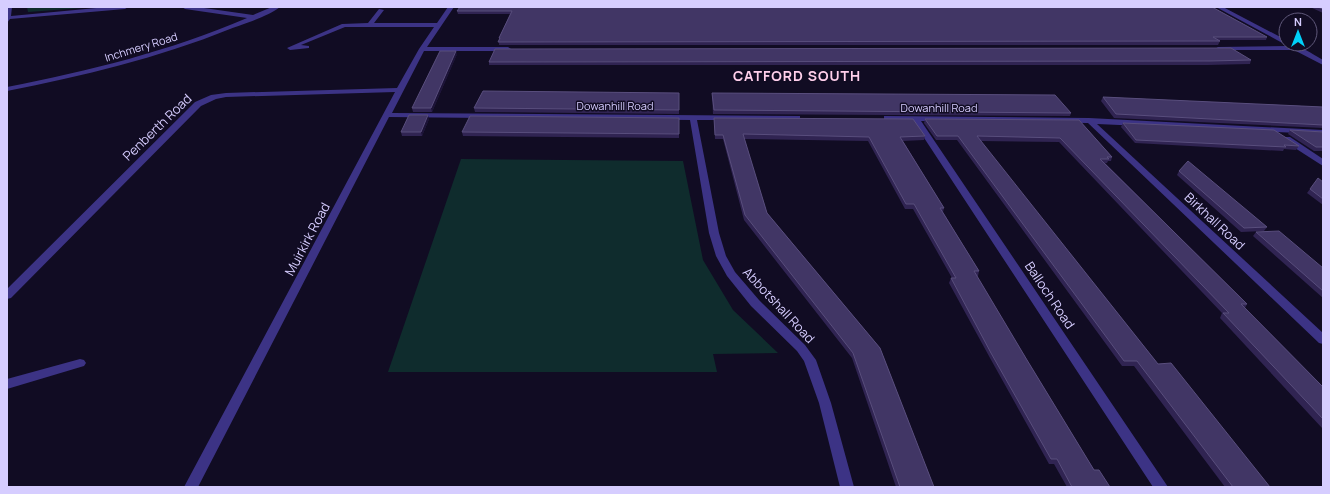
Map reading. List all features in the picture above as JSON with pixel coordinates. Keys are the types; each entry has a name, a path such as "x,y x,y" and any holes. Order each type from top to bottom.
{"street":[{"path":"9,7 7,19 125,7"},
{"path":"185,7 255,17"},
{"name":"Inchmery Road","path":"7,89 76,76 127,63 210,35 277,7"},
{"name":"Muirkirk Road","path":"191,487 422,49 451,7"},
{"path":"1219,7 1278,38"},
{"path":"370,25 381,10"},
{"path":"308,47 290,48 344,25 439,25"},
{"path":"1214,49 1278,48"},
{"path":"422,49 512,49"},
{"path":"1304,52 1323,62"},
{"name":"Penberth Road","path":"7,295 187,115 204,100 226,95 400,90"},
{"name":"Dowanhill Road","path":"387,115 805,118"},
{"name":"Abbotshall Road","path":"693,117 714,233 721,256 731,274 747,293 801,348 810,360 825,403 847,487"},
{"name":"Dowanhill Road","path":"879,118 1089,120 1323,132"},
{"name":"Balloch Road","path":"915,118 1161,487"},
{"name":"Birkhall Road","path":"1089,120 1323,340"},
{"path":"1274,130 1323,163"},
{"path":"7,384 80,363"}],"green space":[{"path":"27,7 96,7 28,12"},
{"path":"461,159 683,161 703,260 733,310 778,353 713,354 717,372 388,372"}],"building":[{"path":"460,7 1212,7 1267,37 1213,37 1220,41 498,42 512,11 457,11"},
{"path":"1231,48 1251,60 489,62 495,49"},
{"path":"440,51 456,51 431,108 412,108"},
{"path":"483,91 679,93 679,110 474,108"},
{"path":"712,93 1055,95 1071,113 714,110"},
{"path":"1103,97 1323,107 1323,125 1116,114"},
{"path":"409,115 428,115 421,132 401,132"},
{"path":"470,116 679,118 679,134 462,132"},
{"path":"714,118 913,119 925,136 900,137 944,208 940,208 979,271 974,271 1027,360 1094,470 1099,470 1110,487 1072,487 1057,459 1051,459 991,353 951,278 956,278 914,204 906,204 869,137 743,134 767,213 880,348 934,487 900,487 853,353 745,215 723,135 715,135"},
{"path":"925,119 1079,120 1112,157 1107,157 1109,159 1100,159 1247,304 1241,304 1323,387 1323,419 1223,313 1229,313 1060,138 977,136 1158,364 1171,363 1270,487 1233,487 1137,361 1124,361 958,136 937,136"},
{"path":"1123,123 1274,130 1299,146 1284,145 1286,147 1136,140"},
{"path":"1290,130 1323,132 1323,147 1316,147"},
{"path":"1188,161 1267,227 1244,228 1179,171"},
{"path":"1318,178 1323,182 1323,199 1310,189"},
{"path":"1279,231 1323,268 1323,291 1256,232"}],"district":[{"name":"CATFORD SOUTH","path":"797,76"}]}
